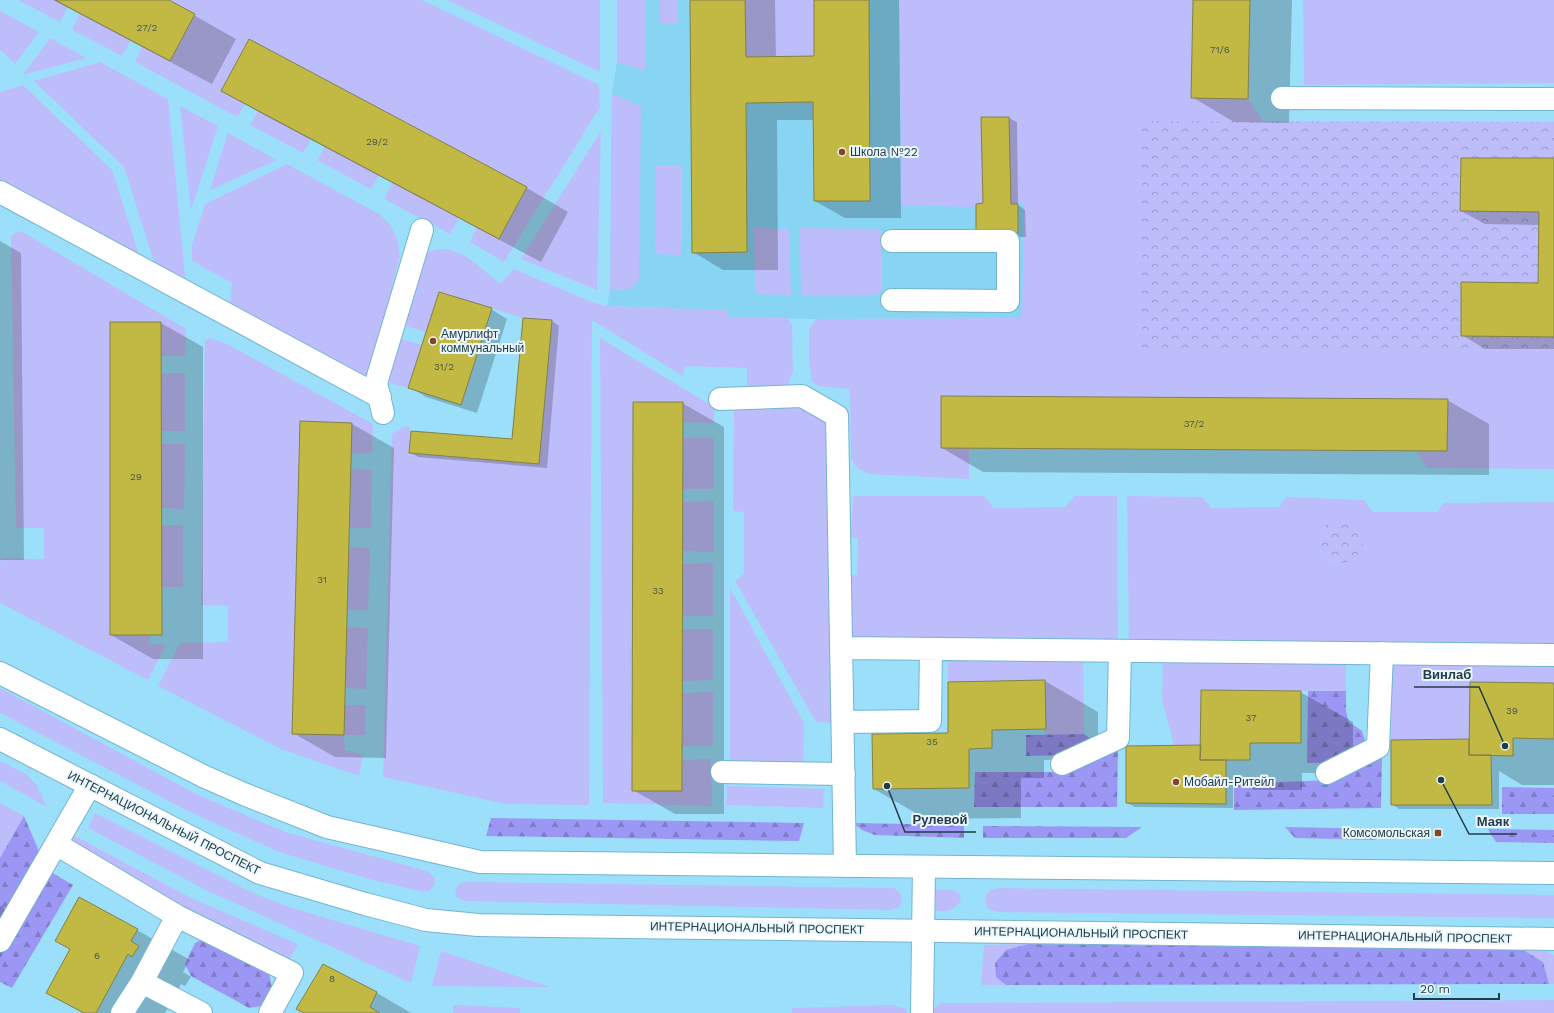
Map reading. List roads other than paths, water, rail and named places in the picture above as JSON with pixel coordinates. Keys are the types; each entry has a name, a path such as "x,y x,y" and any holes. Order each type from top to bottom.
{"main road":[{"path":"1282,98 1554,99"},
{"path":"0,192 382,405 376,382 422,230"},
{"path":"892,241 1008,242 1008,301 892,300"},
{"path":"720,399 802,396 837,416 845,866"},
{"path":"842,648 1554,655"},
{"path":"843,722 930,721 931,649"},
{"path":"1062,764 1118,738 1120,651"},
{"path":"1327,773 1378,747 1382,653"},
{"path":"0,673 204,776 246,795 327,827 480,862 1554,873"},
{"name":"ИНТЕРНАЦИОНАЛЬНЫЙ ПРОСПЕКТ","path":"0,739 260,873 365,904 426,920 478,925 1554,939"},
{"path":"722,772 844,774"},
{"path":"0,941 90,785"},
{"path":"56,844 177,916 292,973 270,1013"},
{"path":"922,1013 924,867"},
{"path":"122,1013 142,982 177,916"},
{"path":"142,982 201,1013"}],"place":[{"name":"Школа №22","path":"842,152"},
{"name":"Амурлифт коммунальный","path":"433,341"},
{"name":"Винлаб","path":"1505,746"},
{"name":"Маяк","path":"1441,780"},
{"name":"Мобайл-Ритейл","path":"1176,782"},
{"name":"Рулевой","path":"887,786"},
{"name":"Комсомольская","path":"1438,833"}]}
